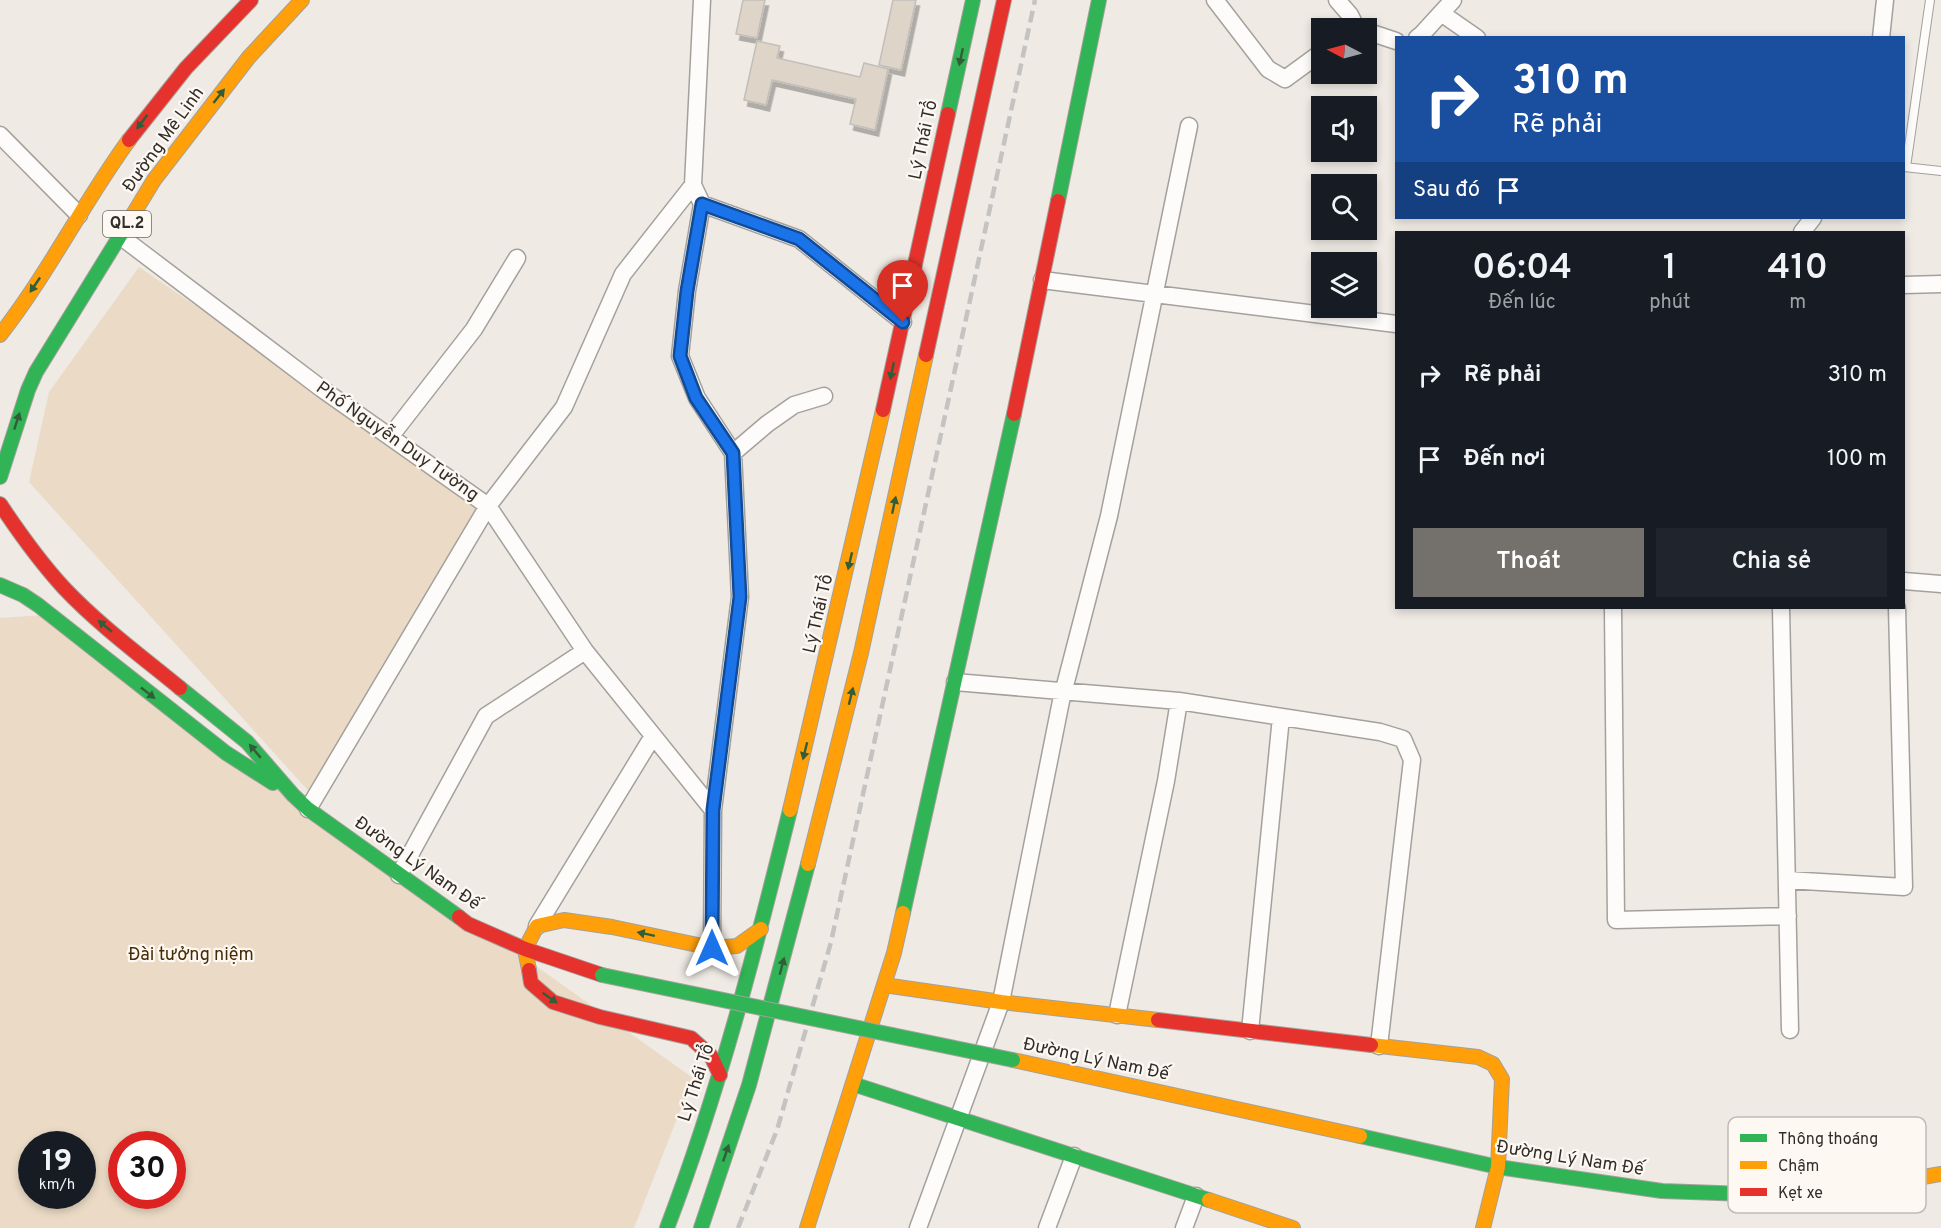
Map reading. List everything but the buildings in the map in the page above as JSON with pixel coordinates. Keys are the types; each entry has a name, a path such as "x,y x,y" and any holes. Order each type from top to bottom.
{"street":[{"name":"Đường Mê Linh","path":"0,477 36,372 154,180 249,57 302,0"},
{"path":"702,0 693,185 702,204 687,291 680,356 696,398 733,453 740,597 713,810 712,948"},
{"name":"Lý Thái Tổ","path":"667,1228 702,1177 749,1084 798,844 831,647 973,0"},
{"name":"Lý Thái Tổ","path":"701,1228 702,1177 720,1075 761,929 798,844 861,653 1004,0"},
{"path":"807,1228 894,953 1001,480 1099,0"},
{"path":"1215,0 1268,69 1285,79 1311,60"},
{"path":"1337,0 1352,18"},
{"path":"1419,36 1453,0"},
{"path":"1881,36 1885,0"},
{"name":"Đường Mê Linh","path":"0,335 43,274 79,215 143,120 243,3"},
{"path":"1442,13 1474,36"},
{"path":"1377,35 1395,41"},
{"path":"918,1228 1001,1002 1064,690 1109,516 1189,126"},
{"path":"0,135 79,215"},
{"path":"308,809 488,506 564,407 623,274 693,185"},
{"path":"702,204 799,239 903,322"},
{"path":"1803,231 1812,219"},
{"name":"Phố Nguyễn Duy Tường","path":"120,236 322,389 488,506 585,651 713,810"},
{"path":"390,437 474,329 517,258"},
{"path":"1042,280 1395,324"},
{"path":"1905,285 1941,284"},
{"path":"733,453 786,410 794,405 824,396"},
{"name":"Đường Lý Nam Đế","path":"0,504 29,548 65,589 101,623 247,741 293,795 308,809 468,924 525,950 602,975 1013,1060 1498,1167 1662,1191 1728,1193"},
{"path":"1905,581 1941,584"},
{"name":"Đường Lý Nam Đế","path":"0,585 23,595 226,753 293,795"},
{"path":"1613,609 1616,920 1788,916"},
{"path":"1781,609 1790,1030"},
{"path":"1787,880 1904,887 1897,609"},
{"path":"399,874 486,716 585,651"},
{"path":"955,682 1179,701 1380,732 1403,739 1412,760 1379,1046"},
{"path":"1117,1015 1166,781 1179,701"},
{"path":"1250,1031 1281,717"},
{"path":"653,736 537,926 525,950 531,983 554,1002 600,1017 692,1038 711,1056 720,1075"},
{"path":"537,926 564,920 573,921 712,948 737,946 761,929"},
{"path":"884,985 1001,1002 1478,1057 1493,1064 1502,1079 1498,1167 1483,1228"},
{"path":"853,1084 1293,1228"},
{"path":"1047,1228 1074,1156"},
{"name":"Đường Lý Nam Đế","path":"1926,1177 1941,1174"},
{"path":"1184,1228 1196,1196"}],"lane":[{"path":"1929,0 1905,167 1941,171"}],"green space":[{"path":"139,267 488,506 313,796 29,482 49,392"},
{"name":"Đài tưởng niệm","path":"44,615 693,1078 634,1228 0,1228 0,618"}],"railway":[{"path":"738,1228 777,1130 831,942 1035,0"}],"traffic: fast":[{"path":"948,114 973,0"},
{"path":"1058,201 1099,0"},
{"path":"0,477 36,372 123,231"},
{"path":"903,913 1014,414"},
{"path":"0,585 23,595 38,605 226,753 273,783"},
{"path":"180,688 247,742 308,809 459,917"},
{"path":"667,1228 720,1073 790,810"},
{"path":"701,1228 749,1085 808,864"},
{"path":"602,975 1013,1060"},
{"path":"853,1084 1209,1200"},
{"path":"1360,1136 1498,1167 1662,1191 1728,1193"}],"traffic: slow":[{"path":"123,231 154,180 249,57 302,0"},
{"path":"0,335 34,288 96,188 129,140"},
{"path":"808,864 861,653 926,355"},
{"path":"790,810 883,410"},
{"path":"807,1228 894,953 903,913"},
{"path":"529,970 525,949 537,926 564,920 612,927 712,948 737,946 761,929"},
{"path":"884,985 1001,1002 1158,1020"},
{"path":"1371,1045 1478,1057 1493,1064 1502,1079 1498,1167 1483,1228"},
{"path":"1013,1060 1360,1136"},
{"path":"1926,1177 1941,1174"},
{"path":"1209,1200 1293,1228"}],"traffic: jam":[{"path":"129,140 186,68 251,0"},
{"path":"926,355 1004,0"},
{"path":"883,410 948,114"},
{"path":"1014,414 1058,201"},
{"path":"0,504 30,548 77,602 180,688"},
{"path":"459,917 468,924 525,949 602,975"},
{"path":"529,970 531,983 553,1002 600,1017 691,1038 711,1056 720,1075"},
{"path":"1158,1020 1371,1045"}],"route":[{"path":"712,948 713,810 740,597 733,453 696,398 680,356 687,291 702,204 799,239 903,322"}]}
